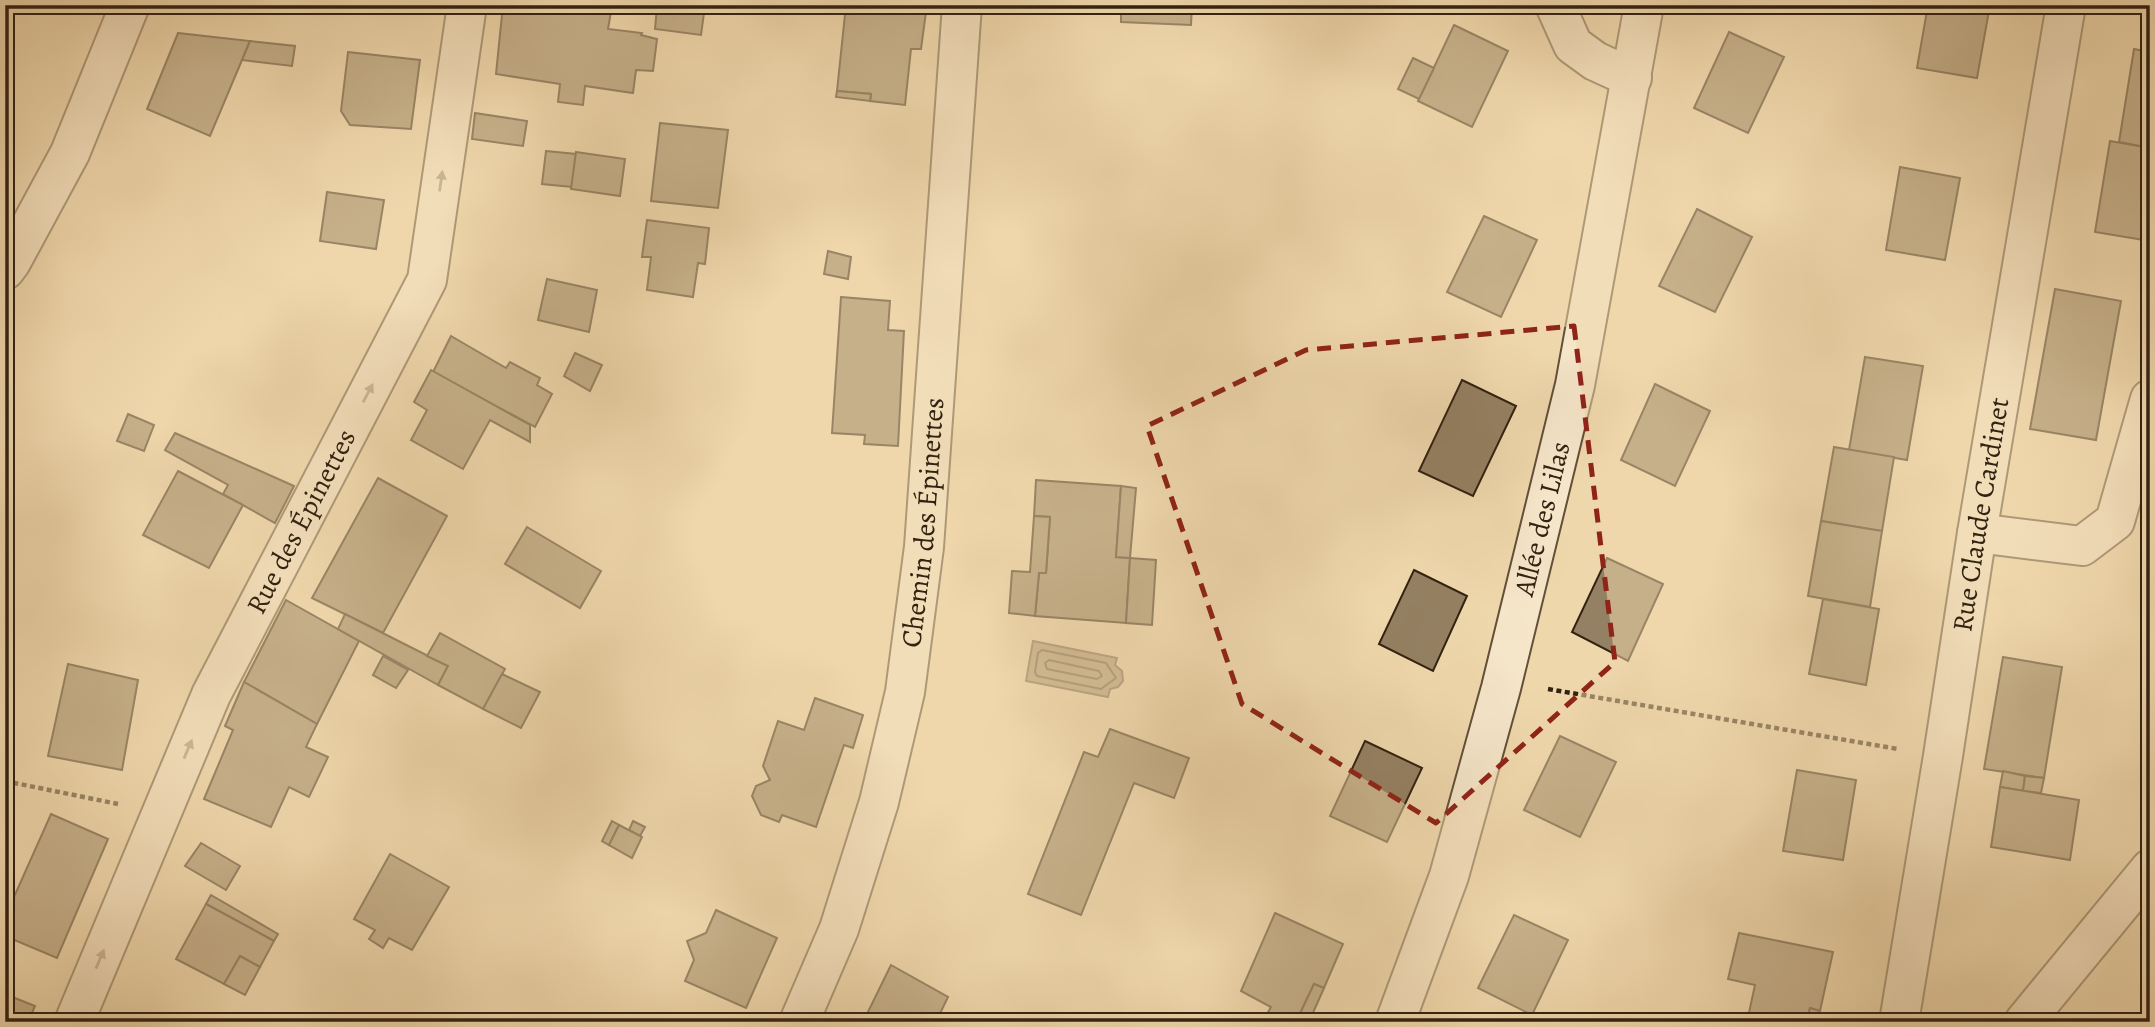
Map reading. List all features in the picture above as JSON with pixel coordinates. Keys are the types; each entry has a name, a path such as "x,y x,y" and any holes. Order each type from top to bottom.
{"street":[{"path":"5,270 70,153 130,5"},
{"name":"Rue des Épinettes","path":"74,1022 211,695 427,280 467,5"},
{"name":"Chemin des Épinettes","path":"799,1022 839,929 879,802 905,692 924,547 962,5"},
{"path":"1555,5 1573,45 1595,61 1632,78"},
{"name":"Allée des Lilas","path":"1395,1022 1449,876 1502,681 1575,385 1644,5"},
{"name":"Rue Claude Cardinet","path":"1899,1022 1944,756 1977,533 2066,5"},
{"path":"1977,533 2082,546 2115,521 2150,399"},
{"path":"2024,1022 2150,869"}],"path":[{"path":"1502,681 1944,756"},
{"path":"5,781 161,813"}],"highlighted area":[{"path":"1574,326 1615,662 1436,823 1242,704 1147,426 1306,350"}],"water":[{"path":"1033,641 1117,658 1115,665 1122,671 1123,681 1118,687 1110,689 1108,697 1026,681"}],"building":[{"path":"503,5 599,5 599,11 611,12 608,29 642,33 641,35 657,39 653,71 636,70 633,93 585,86 583,105 558,102 560,84 496,74"},
{"path":"846,5 926,12 921,49 911,49 905,105 870,101 871,94 837,91"},
{"path":"1121,5 1192,5 1191,25 1121,22"},
{"path":"1928,5 1990,5 1977,78 1917,68"},
{"path":"2150,5 2150,52 2142,51"},
{"path":"657,7 704,13 701,35 655,29"},
{"path":"1454,25 1508,51 1472,127 1418,101"},
{"path":"1729,32 1784,57 1748,133 1694,108"},
{"path":"178,33 250,41 210,136 147,109"},
{"path":"250,41 295,46 292,66 242,60"},
{"path":"2134,49 2150,52 2150,148 2119,142"},
{"path":"348,52 420,60 411,129 350,125 341,111"},
{"path":"1413,58 1434,68 1419,99 1398,89"},
{"path":"837,91 871,94 870,101 836,97"},
{"path":"475,113 527,121 523,146 472,139"},
{"path":"660,123 728,130 718,208 651,201"},
{"path":"2110,141 2150,148 2150,241 2095,232"},
{"path":"546,151 576,154 572,187 542,184"},
{"path":"576,152 625,159 620,196 571,189"},
{"path":"1900,167 1960,178 1945,260 1886,250"},
{"path":"327,192 384,200 376,249 320,241"},
{"path":"1697,209 1752,237 1715,312 1659,286"},
{"path":"1484,216 1537,240 1501,317 1447,292"},
{"path":"647,220 709,228 705,264 698,263 693,297 647,290 651,257 642,257"},
{"path":"828,251 851,257 848,279 824,274"},
{"path":"547,279 597,290 589,332 538,320"},
{"path":"2055,289 2121,301 2096,440 2030,429"},
{"path":"841,297 890,301 888,330 904,331 898,446 864,444 865,435 832,433"},
{"path":"451,336 506,368 510,362 540,378 537,385 552,394 535,427 433,372"},
{"path":"575,353 602,365 590,391 564,376"},
{"path":"1865,357 1923,366 1907,460 1849,450"},
{"path":"431,370 530,425 530,442 490,420 463,469 411,440 427,410 414,402"},
{"path":"1462,380 1516,406 1473,496 1419,471"},
{"path":"1655,384 1710,411 1675,486 1621,460"},
{"path":"128,414 154,425 144,451 117,441"},
{"path":"175,433 294,486 275,523 223,494 228,485 165,450"},
{"path":"1834,447 1894,457 1882,531 1821,521"},
{"path":"178,471 243,505 209,568 143,535"},
{"path":"378,478 447,516 383,633 312,598"},
{"path":"1036,480 1121,486 1116,557 1130,558 1126,623 1035,616 1039,573 1046,573 1050,517 1034,516"},
{"path":"1121,486 1136,488 1130,558 1116,557"},
{"path":"1034,516 1050,517 1046,573 1039,573 1035,616 1009,613 1012,571 1030,572"},
{"path":"1821,521 1882,531 1870,607 1808,596"},
{"path":"527,527 601,571 580,608 505,564"},
{"path":"1130,558 1156,560 1152,625 1126,623"},
{"path":"1607,558 1663,584 1628,661 1572,632"},
{"path":"1414,570 1467,596 1433,671 1379,644"},
{"path":"1823,599 1879,609 1866,685 1809,674"},
{"path":"286,600 359,641 317,724 244,682"},
{"path":"345,614 448,666 438,685 338,629"},
{"path":"440,633 505,669 483,709 438,685 448,666 427,656"},
{"path":"383,656 408,670 396,688 373,675"},
{"path":"2003,657 2062,667 2044,778 1984,769"},
{"path":"68,664 138,680 122,770 48,756"},
{"path":"502,674 540,692 521,728 483,709"},
{"path":"244,682 317,724 306,747 328,757 309,797 289,787 271,827 204,799 233,730 225,726"},
{"path":"815,698 863,715 853,748 844,745 816,827 782,815 779,822 761,815 752,796 756,786 770,780 763,766 778,721 804,730"},
{"path":"1110,729 1189,758 1174,798 1134,783 1081,915 1028,894 1084,752 1098,757"},
{"path":"1560,736 1616,762 1580,837 1524,810"},
{"path":"1365,741 1422,768 1387,842 1330,816"},
{"path":"1797,770 1856,780 1843,860 1783,851"},
{"path":"2003,771 2025,776 2023,791 2000,787"},
{"path":"2025,776 2044,778 2041,793 2023,791"},
{"path":"2000,787 2079,800 2070,860 1991,847"},
{"path":"51,814 108,839 57,958 5,936 5,903 10,906"},
{"path":"612,821 619,825 609,845 602,841"},
{"path":"633,821 645,827 640,836 629,830"},
{"path":"619,825 642,837 632,858 609,845"},
{"path":"201,843 240,866 226,890 185,866"},
{"path":"390,854 449,887 412,950 389,938 383,948 369,939 375,930 354,919"},
{"path":"211,895 278,934 274,941 206,904"},
{"path":"206,904 274,941 260,967 240,956 224,984 176,959"},
{"path":"716,910 777,938 746,1008 685,981 694,960 687,941 706,933"},
{"path":"1275,913 1343,944 1324,988 1314,984 1296,1022 1284,1022 1267,1014 1271,1007 1241,991"},
{"path":"1514,915 1568,940 1532,1015 1478,988"},
{"path":"1739,933 1833,952 1820,1011 1810,1008 1807,1022 1747,1022 1755,985 1728,979"},
{"path":"240,956 260,967 245,995 224,984"},
{"path":"891,965 948,997 936,1022 863,1022"},
{"path":"1314,984 1324,988 1309,1022 1296,1022"},
{"path":"5,994 35,1006 28,1022 5,1022"},
{"path":"1810,1008 1820,1011 1818,1022 1807,1022"}]}
